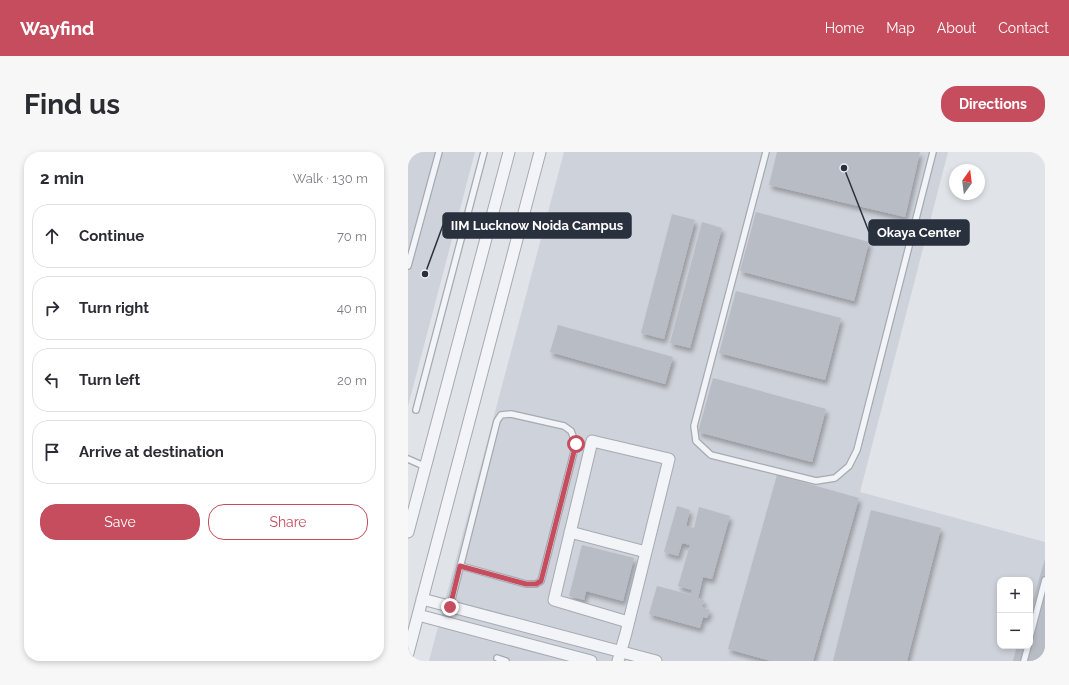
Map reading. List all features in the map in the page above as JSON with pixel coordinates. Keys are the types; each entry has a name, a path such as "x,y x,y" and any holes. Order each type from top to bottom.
{"street":[{"path":"408,532 509,152"},
{"path":"408,653 540,152"},
{"path":"619,656 628,622 646,552 669,459 592,441 554,600 628,622"},
{"path":"570,532 646,552"},
{"path":"422,599 619,656 656,661"},
{"path":"418,615 591,661"}],"lane":[{"path":"408,266 439,152"},
{"path":"416,410 484,152"},
{"path":"766,152 694,426 696,441 711,455 816,481 835,478 849,466 857,450 933,152"},
{"path":"450,607 460,566 497,421 501,415 518,416 564,426 571,431 576,444 541,581 536,584 526,584 460,566"},
{"path":"408,459 426,467"},
{"path":"1033,626 1045,580"},
{"path":"1024,661 1027,649"},
{"path":"496,658 506,661"}],"shaded area":[{"path":"408,152 475,152 408,406"},
{"path":"564,152 948,152 860,492 1045,542 1045,661 429,661"}],"building":[{"path":"777,152 920,152 905,217 769,185"},
{"path":"756,212 869,242 854,301 740,271"},
{"path":"672,214 695,220 664,339 641,333"},
{"path":"702,222 722,228 690,348 670,343"},
{"path":"736,291 841,318 825,380 719,353"},
{"path":"558,325 673,357 665,384 550,352"},
{"path":"713,378 826,409 812,462 698,432"},
{"path":"777,475 859,498 813,661 771,661 728,649"},
{"path":"677,506 690,510 686,526 694,528 699,507 730,516 712,579 703,577 698,598 704,600 702,607 710,610 707,618 703,617 700,628 649,614 657,586 691,595 692,590 678,586 690,545 682,543 678,556 664,552"},
{"path":"871,510 941,528 907,661 833,661"},
{"path":"582,545 634,558 623,601 586,591 584,600 569,596"},
{"path":"1045,559 1045,661 1013,661 1016,649 1033,649 1033,600"}],"place":[{"name":"Okaya Center","path":"844,168"},
{"name":"IIM Lucknow Noida Campus","path":"425,274"}],"route":[{"path":"450,607 460,566 526,584 536,584 541,581 576,444"}]}
